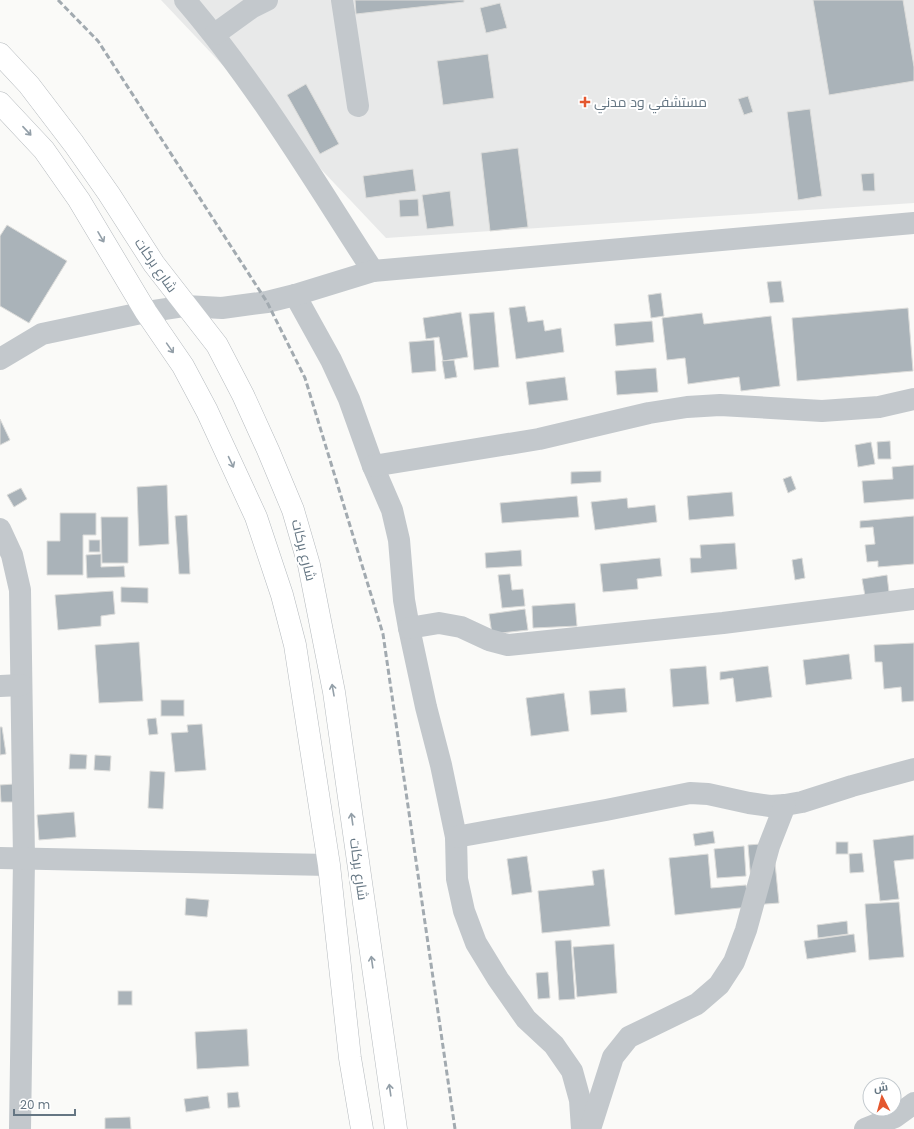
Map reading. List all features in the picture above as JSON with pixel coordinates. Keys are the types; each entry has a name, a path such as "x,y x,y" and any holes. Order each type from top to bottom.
{"main road":[{"name":"شارع بركات","path":"0,54 29,85 74,144 109,194 154,264 216,345 243,395 293,510 309,565 334,692 396,1129"},
{"path":"0,103 44,150 80,200 146,312 183,366 207,411 256,517 282,594 295,645 329,865 350,1058 362,1129"}],"street":[{"path":"185,0 215,34 258,95 373,271"},
{"path":"215,34 251,8 267,0"},
{"path":"342,0 358,106"},
{"path":"0,359 42,334 146,312 185,306 222,308 267,302 295,296 373,271 914,223"},
{"path":"295,296 331,360 349,398 373,466 392,510 396,524 399,540 404,600 426,707 456,837 457,878 464,911 476,943 498,979 526,1019 554,1045 572,1071 580,1100 582,1129"},
{"path":"373,466 539,440 648,413 686,407 720,405 822,411 879,407 914,399"},
{"path":"0,529 12,555 20,590 10,685 24,859 20,1129"},
{"path":"409,628 439,623 461,626 489,640 508,645 723,623 914,599"},
{"path":"456,837 690,793 708,794 770,806 786,805 802,802 852,786 914,769"},
{"path":"590,1129 613,1057 629,1037 698,1004 719,985 734,962 746,930 769,846 786,805"},
{"path":"0,858 329,865"},
{"path":"865,1129 895,1117 914,1103"}],"shaded area":[{"name":"مستشفي ود مدني","path":"161,0 914,0 914,203 386,238"}],"building":[{"path":"355,0 464,0 464,2 356,14"},
{"path":"813,0 903,0 914,67 914,81 829,95"},
{"path":"500,3 507,28 486,33 480,8"},
{"path":"488,54 494,98 443,105 437,61"},
{"path":"306,84 339,144 320,154 287,95"},
{"path":"748,96 753,112 744,115 738,99"},
{"path":"810,109 822,196 798,200 787,112"},
{"path":"518,148 528,227 490,231 481,153"},
{"path":"413,169 416,191 366,198 363,176"},
{"path":"874,173 875,191 863,191 861,174"},
{"path":"450,191 454,226 427,229 422,195"},
{"path":"418,199 419,216 400,217 399,200"},
{"path":"7,225 67,261 29,323 0,306 0,236"},
{"path":"781,281 784,302 770,303 767,282"},
{"path":"661,293 664,316 651,318 648,295"},
{"path":"525,306 528,322 543,320 545,331 561,328 564,352 516,359 509,308"},
{"path":"908,308 913,371 797,381 792,318"},
{"path":"461,312 468,357 443,361 439,337 426,339 423,318"},
{"path":"494,312 499,367 474,370 469,314"},
{"path":"702,313 704,324 771,316 780,386 741,391 739,377 688,384 685,358 667,360 662,318"},
{"path":"652,321 654,342 616,346 614,324"},
{"path":"434,340 436,371 412,373 409,342"},
{"path":"454,360 457,377 445,379 442,361"},
{"path":"656,368 658,392 617,395 615,371"},
{"path":"565,377 568,400 529,405 526,382"},
{"path":"0,419 10,440 0,445"},
{"path":"890,441 891,459 878,459 877,442"},
{"path":"871,442 875,464 858,467 855,445"},
{"path":"914,465 914,499 864,503 862,481 893,479 892,467"},
{"path":"601,471 601,482 571,484 571,472"},
{"path":"791,476 796,489 788,493 783,479"},
{"path":"167,485 169,544 139,546 137,487"},
{"path":"21,488 27,499 14,507 7,495"},
{"path":"732,492 734,516 689,520 687,496"},
{"path":"577,496 579,517 502,523 500,503"},
{"path":"627,498 628,508 655,505 657,522 595,530 591,502"},
{"path":"60,513 96,513 96,535 83,535 83,575 47,575 47,541 60,541"},
{"path":"187,515 190,574 179,574 175,516"},
{"path":"914,516 914,564 878,567 878,561 867,562 865,545 875,544 873,527 860,528 860,521"},
{"path":"101,517 128,517 128,563 102,563"},
{"path":"89,540 100,540 100,552 89,552"},
{"path":"735,543 737,569 691,573 690,558 701,558 700,545"},
{"path":"521,550 522,566 486,568 485,553"},
{"path":"101,554 101,567 124,566 125,577 87,578 86,555"},
{"path":"660,558 662,576 637,579 638,589 603,592 600,564"},
{"path":"802,558 805,578 795,580 792,560"},
{"path":"510,574 512,590 523,589 525,606 502,608 498,575"},
{"path":"887,575 889,592 865,596 862,579"},
{"path":"121,587 148,588 148,603 121,602"},
{"path":"113,591 115,614 101,616 101,626 58,630 55,595"},
{"path":"575,603 577,626 533,628 532,606"},
{"path":"525,609 528,630 492,634 489,614"},
{"path":"139,642 143,701 99,703 95,645"},
{"path":"914,643 914,701 902,702 901,687 884,689 882,662 875,662 874,645"},
{"path":"849,654 852,679 806,685 803,660"},
{"path":"706,666 709,704 673,707 670,669"},
{"path":"768,666 772,697 736,702 733,678 720,680 720,672"},
{"path":"625,688 627,712 591,715 589,691"},
{"path":"564,693 569,731 531,736 526,698"},
{"path":"161,700 184,700 184,716 161,716"},
{"path":"156,718 158,734 149,735 147,719"},
{"path":"202,724 206,770 175,772 171,733 188,732 187,725"},
{"path":"0,727 2,727 6,754 0,755"},
{"path":"70,754 87,755 86,769 69,769"},
{"path":"95,755 111,756 110,771 94,770"},
{"path":"150,771 165,772 163,809 148,808"},
{"path":"14,784 16,802 1,802 0,785"},
{"path":"74,812 76,837 39,840 37,815"},
{"path":"713,831 715,843 695,846 693,834"},
{"path":"914,835 914,859 894,861 899,899 880,901 873,840"},
{"path":"836,842 848,842 848,854 836,854"},
{"path":"773,843 779,903 753,905 748,845"},
{"path":"744,846 746,876 717,878 714,849"},
{"path":"862,853 864,872 850,873 849,854"},
{"path":"708,854 711,888 746,885 749,907 675,915 669,858"},
{"path":"527,856 532,892 512,895 507,859"},
{"path":"604,869 610,926 542,933 538,891 594,885 592,871"},
{"path":"186,898 209,900 207,917 185,915"},
{"path":"899,902 904,957 869,960 865,904"},
{"path":"847,921 848,934 818,938 817,925"},
{"path":"854,934 856,952 807,959 804,941"},
{"path":"571,940 575,999 559,1000 555,941"},
{"path":"614,944 617,993 577,997 573,947"},
{"path":"548,972 550,998 538,999 536,973"},
{"path":"118,991 132,991 132,1005 118,1005"},
{"path":"247,1029 249,1066 197,1069 195,1032"},
{"path":"238,1092 240,1107 228,1108 227,1093"},
{"path":"208,1096 210,1108 186,1112 184,1099"},
{"path":"130,1117 131,1129 105,1129 105,1118"}],"railway":[{"path":"58,0 98,41 267,302 305,378 383,634 455,1129"}],"place":[{"name":"مستشفي ود مدني","path":"585,102"}]}
